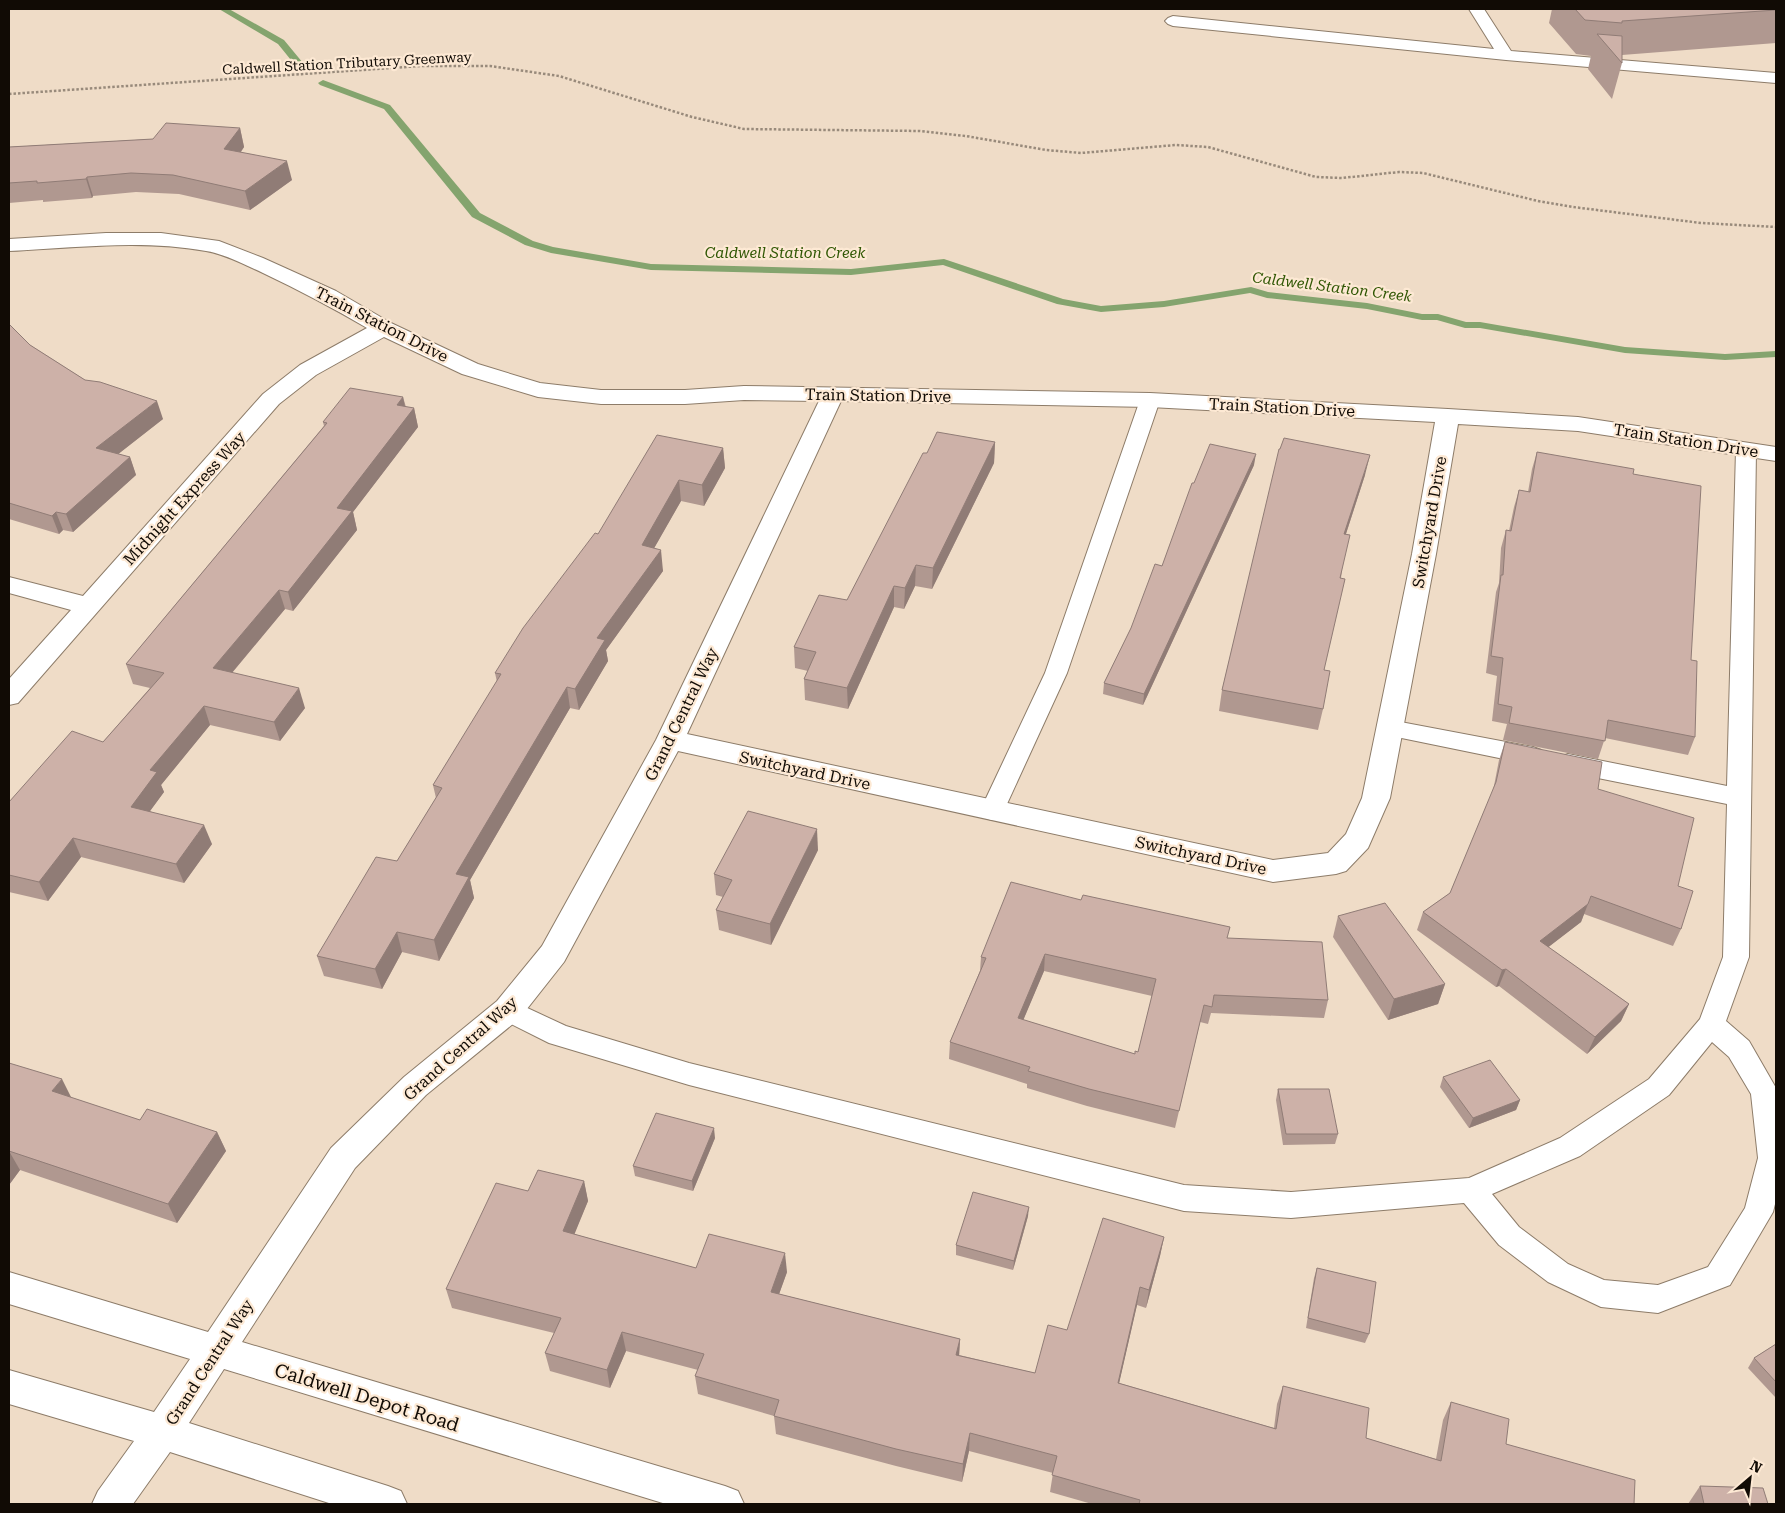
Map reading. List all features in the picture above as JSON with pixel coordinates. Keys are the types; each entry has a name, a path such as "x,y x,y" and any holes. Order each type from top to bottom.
{"street":[{"name":"Train Station Drive","path":"9,245 106,238 161,239 212,245 256,262 312,288 383,328 470,368 538,390 601,397 685,397 744,393 1150,400 1578,424 1776,454"},
{"name":"Midnight Express Way","path":"9,696 272,399 308,370 383,328"},
{"name":"Grand Central Way","path":"111,1504 162,1432 343,1158 415,1086 508,1010 553,954 670,740 833,395"},
{"name":"Switchyard Drive","path":"670,740 1273,871 1336,863 1358,840 1376,798 1424,554 1448,416"},
{"path":"9,585 88,606"},
{"name":"Caldwell Depot Road","path":"9,1288 725,1504"},
{"path":"9,1387 162,1432 388,1504"}],"lane":[{"path":"1477,9 1506,55"},
{"path":"1173,21 1506,55 1776,78"},
{"path":"992,811 1056,673 1150,400"},
{"path":"508,1010 559,1035 689,1074 1184,1198 1291,1206 1471,1190 1570,1148 1659,1087 1711,1024 1736,957 1746,450"},
{"path":"1390,728 1738,797"},
{"path":"1471,1190 1509,1236 1558,1274 1601,1293 1658,1299 1720,1276 1759,1212 1772,1158 1765,1093 1739,1049 1711,1024"}],"path":[{"name":"Caldwell Station Tributary Greenway","path":"9,94 421,66 490,66 559,76 692,117 744,129 920,131 966,136 1046,150 1081,153 1176,145 1208,147 1230,152 1296,174 1316,177 1342,178 1399,172 1423,173 1538,201 1573,207 1701,223 1776,227"}],"building":[{"path":"1575,9 1776,10 1622,21 1622,23 1585,20"},
{"path":"1597,34 1622,36 1622,63"},
{"path":"166,123 240,128 224,149 287,161 245,191 173,175 131,173 87,177 86,179 9,183 9,147 153,139"},
{"path":"9,324 30,345 85,380 100,382 157,401 96,448 130,457 66,514 56,512 52,516 9,503"},
{"path":"350,388 403,397 397,405 414,408 337,508 352,511 288,592 279,590 213,668 299,688 274,722 204,706 150,770 157,772 131,807 204,825 176,864 73,838 39,882 9,875 9,802 72,731 103,742 164,673 126,664 327,423 323,422"},
{"path":"937,432 995,442 933,568 916,565 905,588 894,586 847,688 804,679 816,652 794,647 819,595 847,600 923,453 927,453"},
{"path":"657,435 723,448 702,485 679,480 642,545 661,550 597,638 605,640 575,689 567,687 456,874 469,877 434,940 397,932 375,969 317,956 376,857 397,861 442,788 433,785 501,674 495,673 523,628 595,533 598,534"},
{"path":"1284,438 1370,455 1344,534 1350,535 1340,578 1345,579 1324,670 1330,671 1323,709 1222,690 1279,449"},
{"path":"1210,444 1256,454 1144,694 1104,683 1131,628 1155,564 1162,566 1192,483 1194,483"},
{"path":"1537,452 1634,469 1633,474 1701,486 1691,660 1697,661 1695,737 1608,720 1605,741 1509,723 1512,707 1498,704 1503,658 1491,656 1501,575 1503,575 1506,530 1511,531 1519,490 1530,492"},
{"path":"1505,742 1602,762 1598,789 1694,818 1678,886 1693,891 1681,929 1591,896 1588,904 1540,941 1629,1004 1595,1037 1506,969 1502,970 1423,912 1450,893 1496,782"},
{"path":"748,811 817,829 770,924 716,910 732,880 714,874"},
{"path":"1011,882 1081,900 1083,895 1230,927 1227,938 1322,942 1328,1000 1214,995 1212,1007 1204,1005 1179,1111 1089,1089 1028,1071 1030,1067 950,1042 986,958 981,957","holes":["1045,954 1156,979 1138,1052 1135,1051 1135,1054 1018,1018"]},
{"path":"1385,903 1445,984 1394,999 1338,916"},
{"path":"1490,1060 1520,1100 1473,1118 1443,1077"},
{"path":"9,1063 62,1079 52,1091 140,1120 147,1109 217,1132 168,1204 9,1151"},
{"path":"1278,1089 1329,1089 1338,1134 1286,1134"},
{"path":"656,1113 714,1128 692,1181 633,1166"},
{"path":"538,1170 584,1181 563,1231 696,1268 709,1234 785,1253 771,1292 960,1339 956,1355 1035,1373 1048,1325 1067,1330 1103,1218 1164,1237 1149,1290 1140,1287 1118,1383 1276,1429 1283,1386 1369,1408 1366,1438 1441,1461 1451,1402 1509,1419 1506,1444 1635,1480 1634,1504 1139,1504 1140,1500 1052,1475 1057,1456 970,1433 963,1464 896,1449 774,1416 779,1400 695,1376 704,1354 622,1332 607,1370 545,1353 561,1318 446,1289 496,1183 528,1191"},
{"path":"973,1192 1029,1207 1014,1261 956,1245"},
{"path":"1317,1268 1376,1282 1369,1334 1308,1318"},
{"path":"1776,1344 1776,1382 1754,1358"},
{"path":"1700,1486 1763,1488 1768,1504 1704,1504"}],"waterway":[{"name":"Caldwell Station Creek","path":"223,9 281,42 298,63"},
{"name":"Caldwell Station Creek","path":"323,83 387,107 476,215 529,243 551,250 651,267 851,272 944,262 1061,302 1101,309 1164,304 1251,290 1267,295 1367,306 1422,317 1438,317 1465,325 1480,325 1625,350 1725,357 1776,354"}]}
